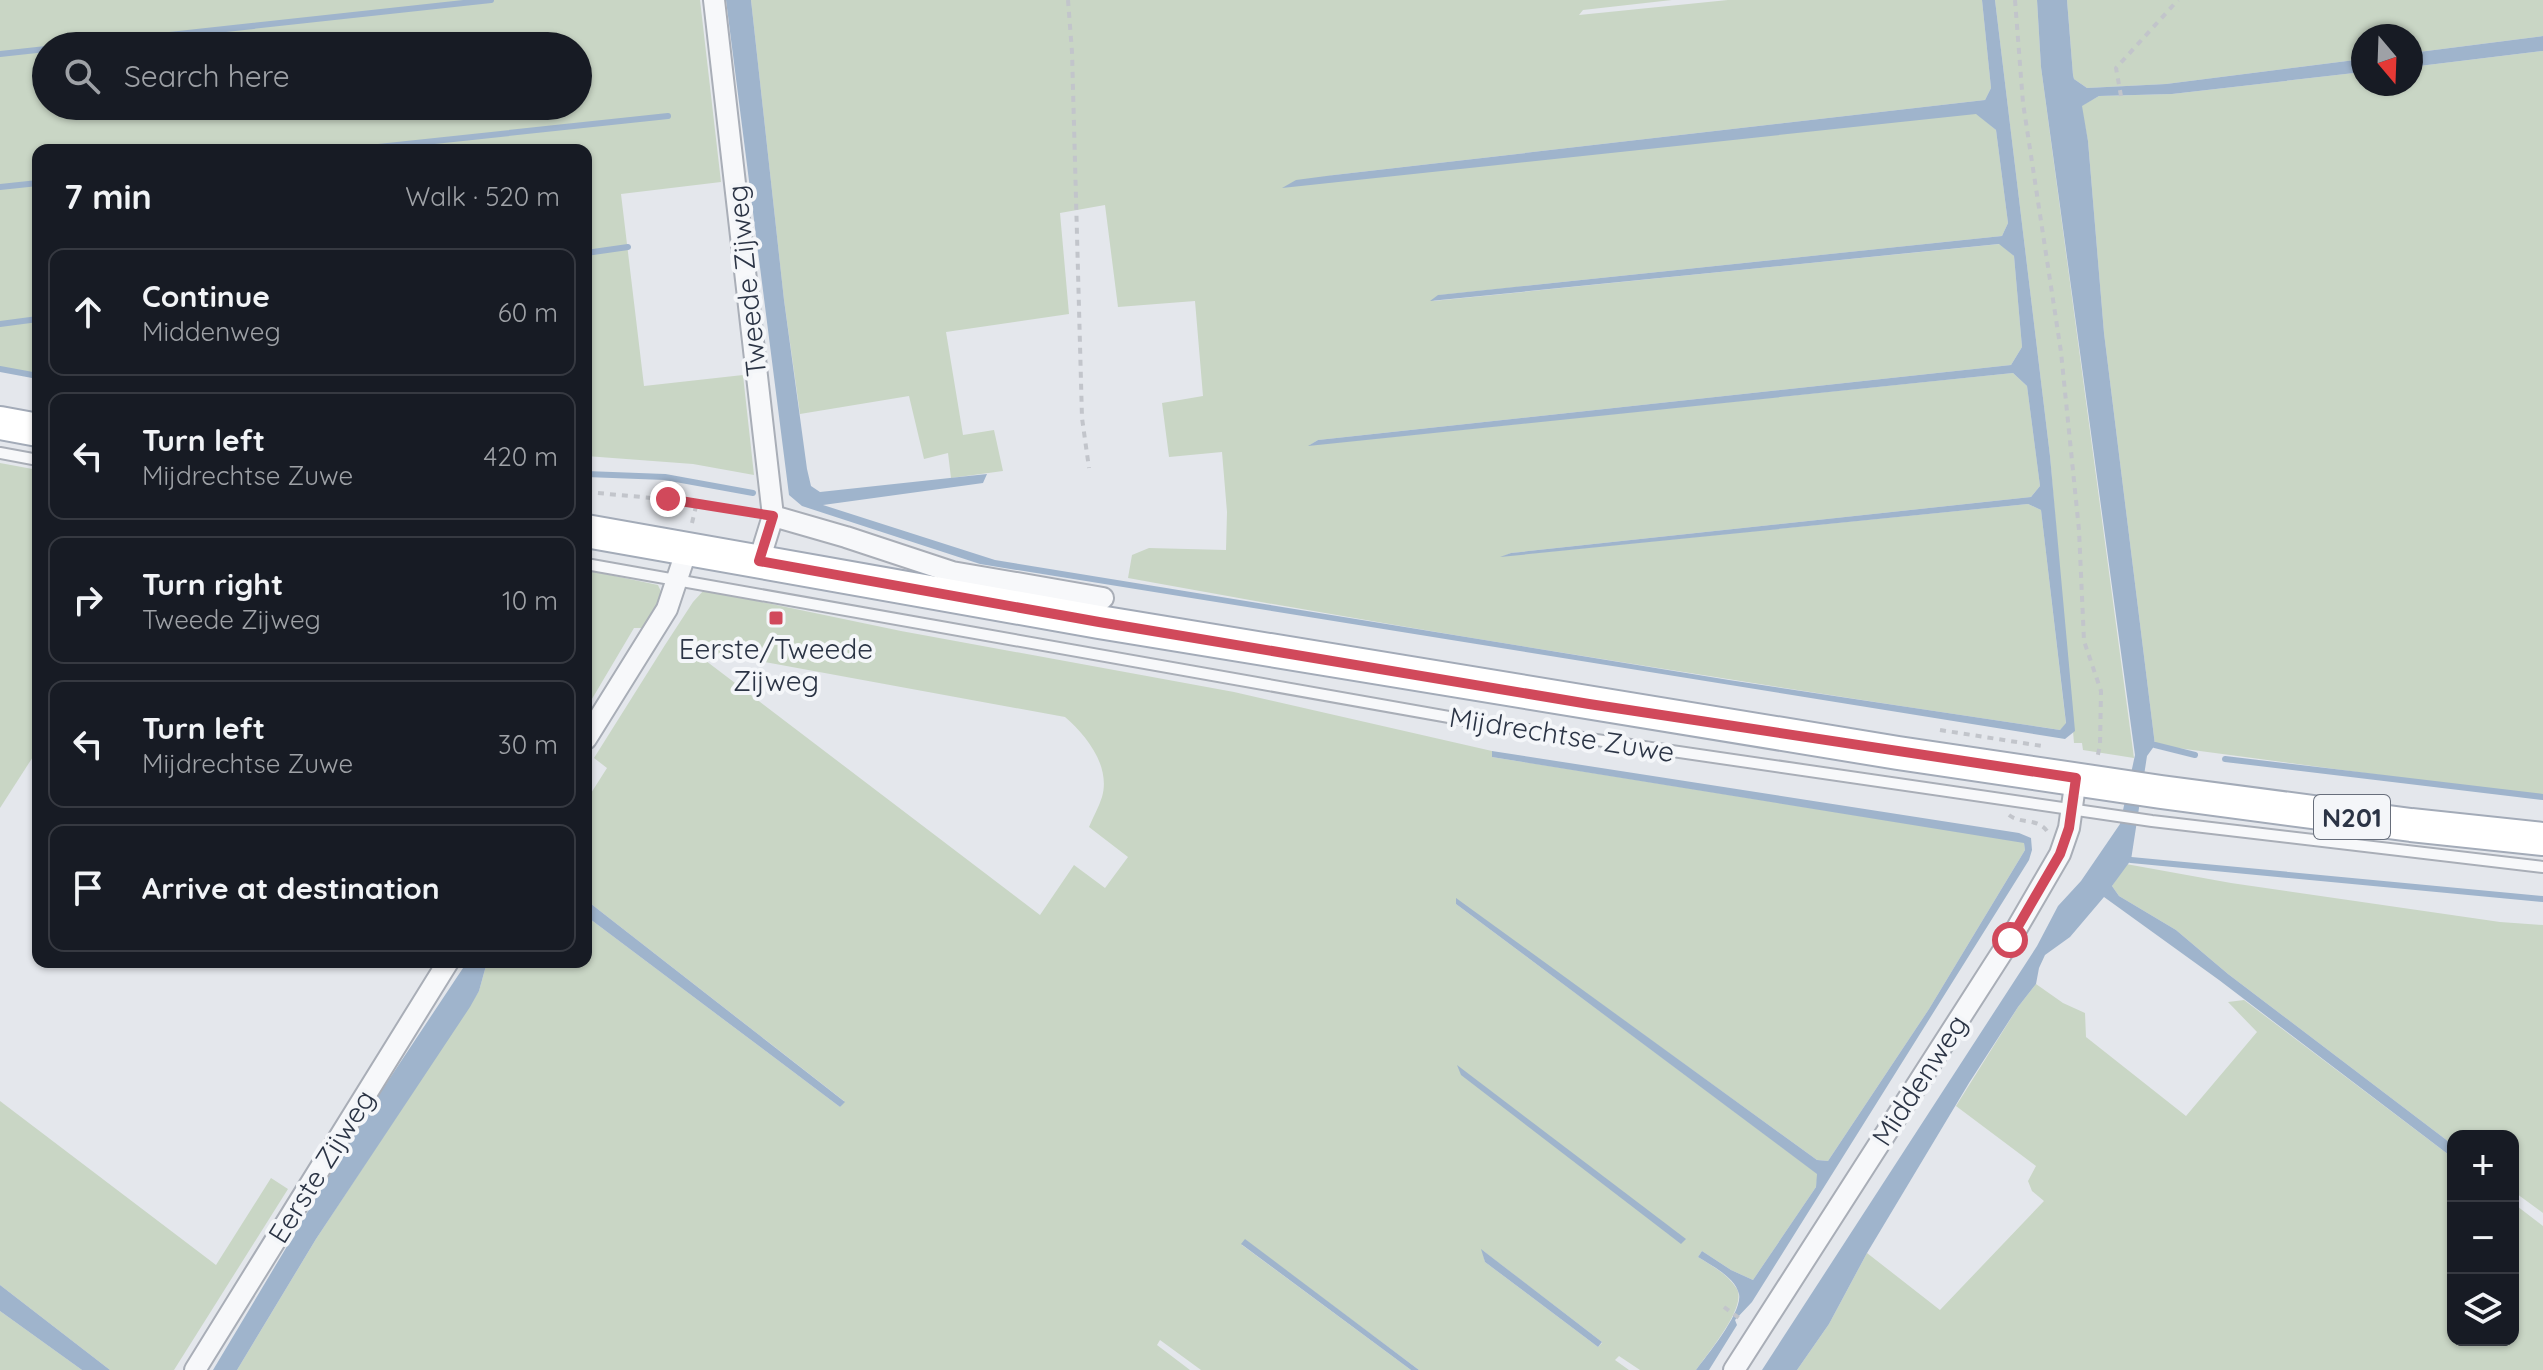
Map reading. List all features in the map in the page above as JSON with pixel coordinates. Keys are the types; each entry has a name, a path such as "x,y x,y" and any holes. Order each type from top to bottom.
{"main road":[{"path":"0,423 32,429"},
{"name":"Mijdrechtse Zuwe","path":"592,532 1099,622 1589,704 2082,782 2121,785 2157,807 2411,825 2543,839"}],"street":[{"name":"Tweede Zijweg","path":"714,0 773,516 759,561"},
{"path":"773,516 952,572 1103,598"},
{"path":"592,729 667,609 687,549"},
{"name":"Middenweg","path":"1734,1370 2010,940 2060,854 2082,782"},
{"name":"Eerste Zijweg","path":"195,1370 444,968"}],"lane":[{"path":"0,453 32,459"},
{"name":"Mijdrechtse Zuwe","path":"592,565 1494,725 2082,782 2107,814 2157,807 2543,867"}],"path":[{"path":"1068,0 1082,418 1089,468"},
{"path":"2015,0 2023,103 2061,352 2079,530 2084,641 2101,691 2082,782"},
{"path":"2121,96 2116,68 2178,0"},
{"path":"592,493 668,499 773,516"},
{"path":"664,515 668,499"},
{"path":"1724,1307 1750,1325"}],"green space":[{"path":"0,0 700,0 721,182 621,194 644,386 743,375 754,475 693,464 592,456 592,144 32,144 32,373 0,368"},
{"path":"751,0 1672,0 1583,10 1579,15 1728,0 1982,0 1991,88 1985,100 1334,175 1284,187 1976,113 1996,130 2008,223 2002,236 1439,295 1433,301 2000,244 2014,256 2022,347 2011,365 1318,440 1310,445 2013,373 2027,386 2040,486 2031,497 1504,556 2028,504 2041,510 2066,724 2060,730 1710,676 1128,578 1132,555 1149,548 1226,550 1227,512 1222,452 1169,457 1162,403 1203,396 1195,301 1118,307 1105,205 1060,213 1069,314 946,332 963,435 994,430 1003,471 951,478 948,453 924,459 909,396 800,414 784,300"},
{"path":"1995,0 2037,0 2041,67 2134,758 2083,750 2082,743 2074,743 2050,456"},
{"path":"2067,0 2543,0 2543,36 2423,51 2423,24 2351,24 2351,61 2166,84 2087,88 2073,75"},
{"path":"2543,51 2543,797 2155,745 2104,333 2088,141 2081,106 2099,96 2172,94 2351,73 2351,96 2423,96 2423,66"},
{"path":"0,463 32,469 32,758 0,808"},
{"path":"592,571 658,585 663,596 648,628 634,628 592,699"},
{"path":"704,590 901,631 1234,692 1492,751 1492,757 2024,842 2025,850 1929,1009 1828,1161 1817,1160 1456,899 1456,904 1818,1174 1816,1187 1753,1280 1702,1251 1698,1257 1729,1279 1739,1297 1724,1330 1696,1370 1640,1370 1619,1356 1615,1360 1629,1370 1419,1370 1245,1240 1242,1245 1411,1370 1201,1370 1160,1340 1157,1345 1190,1370 237,1370 316,1239 479,991 485,968 592,968 592,921 840,1107 844,1101 592,905 592,792 607,768 594,758 665,645","holes":["689,648 1065,717 1095,752 1103,774 1102,797 1089,827 1128,857 1105,888 1074,865 1040,915","1482,1250 1602,1342 1598,1347 1485,1262"]},
{"path":"2126,864 2231,883 2500,922 2543,925 2543,1213 2519,1195 2519,1130 2447,1130 2447,1140 2228,974 2176,930 2119,896 2112,886"},
{"path":"2036,984 2063,1003 2085,1013 2086,1037 2186,1116 2257,1032 2228,1002 2244,1000 2447,1153 2447,1346 2519,1346 2519,1208 2543,1226 2543,1370 1797,1370 1829,1324 1867,1253 1940,1310 2044,1201 2032,1191 2028,1181 2036,1166 1956,1106 2018,1007"},
{"path":"0,1101 216,1265 271,1178 288,1189 174,1370 110,1370 0,1285"},
{"path":"0,1311 82,1370 0,1370"}],"water":[{"path":"726,0 751,0 784,300 811,486 820,492 987,474 983,483 823,505 995,560 1729,680 2060,730 2066,723 2041,510 2028,504 1500,557 1511,553 2031,497 2040,486 2027,386 2013,373 1308,446 1318,440 2011,365 2022,347 2014,256 1999,244 1430,301 1438,295 2002,236 2008,223 1996,130 1976,114 1282,188 1296,180 1334,175 1985,100 1991,88 1982,0 1995,0 2050,456 2075,731 2065,739 980,564 802,506 789,495"},
{"path":"2037,0 2067,0 2073,75 2087,88 2166,84 2351,61 2351,73 2172,94 2099,96 2082,106 2088,141 2104,333 2155,745 2147,756 2131,860 2112,886 2119,896 2176,930 2228,974 2447,1140 2447,1153 2104,897 2070,937 2045,955 2036,984 1969,1083 1867,1253 1829,1324 1797,1370 1762,1370 2037,946 2058,906 2081,881 2120,824 2135,755 2041,67"},
{"path":"2543,36 2543,51 2423,66 2423,51"},
{"path":"1492,751 2019,833 2031,838 2029,860 1752,1302 1735,1320 1737,1325 1709,1370 1696,1370 1730,1322 1739,1302 1739,1294 1728,1277 1698,1257 1702,1251 1753,1280 1816,1187 1817,1174 1456,904 1456,898 1817,1160 1828,1161 1929,1009 2025,850 2024,843 1492,757"},
{"path":"592,905 845,1102 840,1107 592,921"},
{"path":"463,968 485,968 479,991 470,1007 316,1239 237,1370 213,1370 368,1111"},
{"path":"1457,1065 1686,1239 1681,1244 1461,1075"},
{"path":"1245,1239 1419,1370 1411,1370 1241,1244"},
{"path":"1481,1249 1602,1342 1598,1347 1485,1262"},
{"path":"0,1285 110,1370 82,1370 0,1311"}],"waterway":[{"path":"197,32 491,0"},
{"path":"0,54 32,51"},
{"path":"406,144 668,116"},
{"path":"0,187 32,184"},
{"path":"592,252 628,247"},
{"path":"0,324 32,320"},
{"path":"0,369 32,375"},
{"path":"592,474 665,477 753,493"},
{"path":"2155,745 2195,755"},
{"path":"2225,759 2543,797"},
{"path":"2131,860 2543,899"}],"place":[{"name":"Eerste/Tweede Zijweg","path":"776,618"}],"route":[{"path":"668,499 773,516 759,561 1589,704 2076,778 2069,828 2060,854 2010,940"}]}
